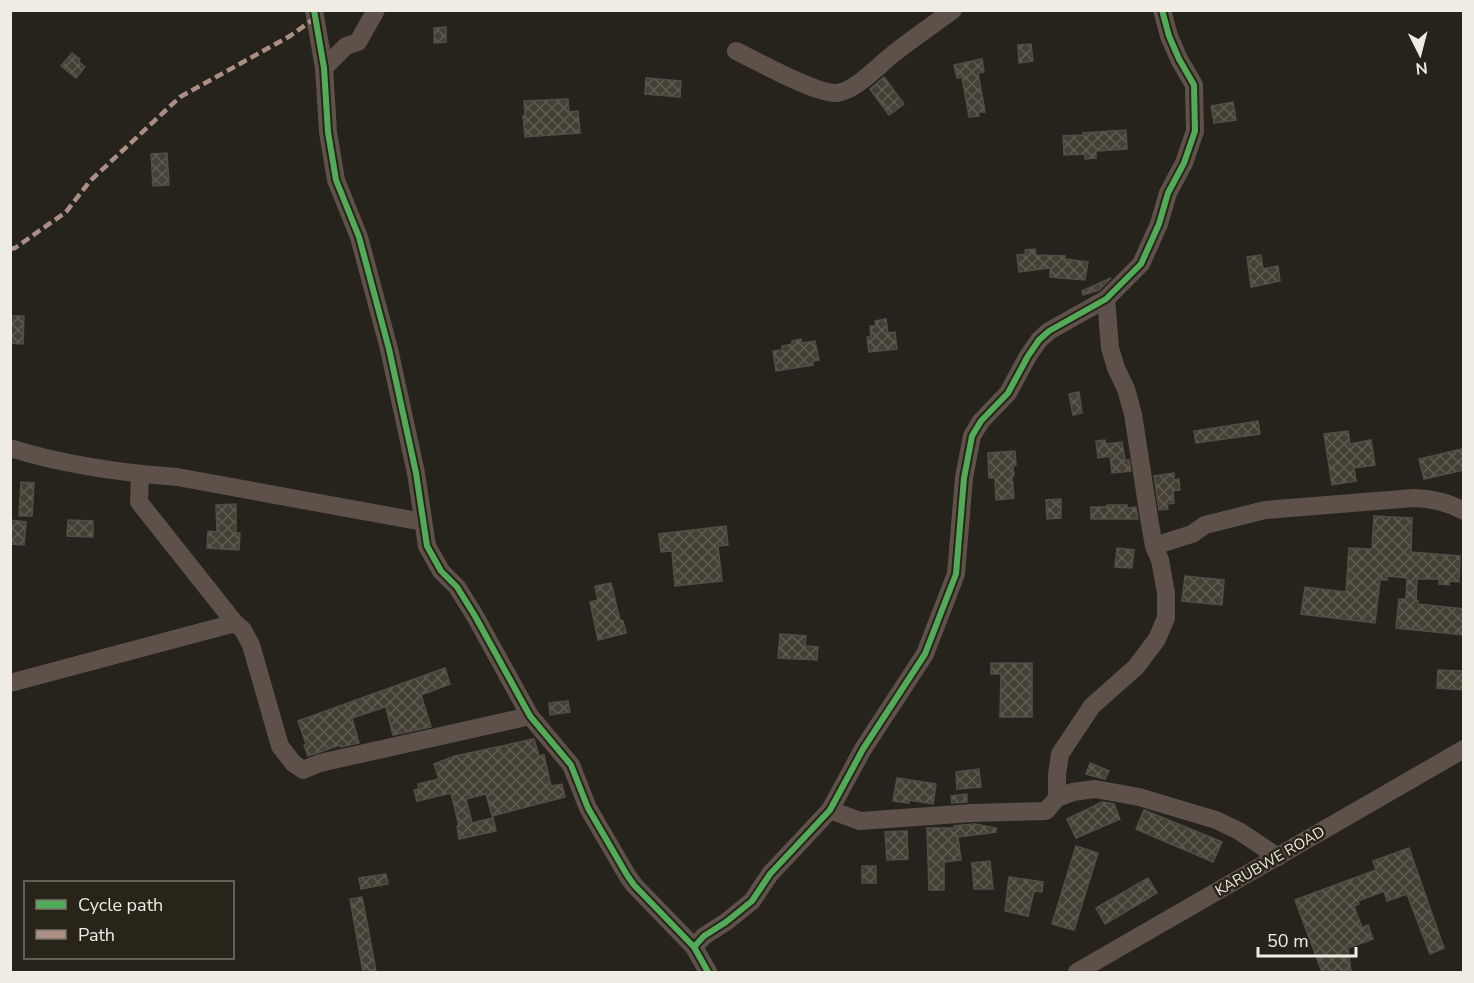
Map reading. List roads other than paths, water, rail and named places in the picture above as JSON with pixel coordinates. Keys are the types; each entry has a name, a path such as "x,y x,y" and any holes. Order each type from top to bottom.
{"street":[{"path":"314,10 324,68 328,132 336,180 359,237 375,294 416,473 427,546 441,571 457,587 475,615 530,716 571,765 588,808 634,885 694,947 708,972"},
{"path":"324,68 346,46 358,42 376,10"},
{"path":"736,51 825,92 838,93 864,79 895,52 953,10"},
{"path":"694,947 704,936 752,901 770,874 830,810 863,749 925,654 956,574 964,478 972,436 981,421 1008,393 1039,340 1049,331 1106,299 1141,264 1160,224 1168,193 1184,163 1195,131 1194,86 1169,36 1162,10"},
{"path":"1057,798 1060,754 1092,706 1136,667 1157,639 1166,618 1166,593 1160,561 1154,546 1133,414 1126,388 1116,368 1110,348 1106,299"},
{"path":"10,448 38,457 140,474 177,477 423,522"},
{"path":"140,474 139,502 235,624 243,630 251,645 280,746 292,763 303,770 320,763 530,716"},
{"path":"1154,546 1192,534 1205,525 1264,510 1414,498 1434,499 1464,511"},
{"path":"10,683 235,624"},
{"name":"KARUBWE ROAD","path":"1077,972 1464,749"},
{"path":"830,810 860,821 972,813 1046,811 1057,798 1074,792 1095,789 1139,797 1216,820 1239,831 1278,857"}]}
